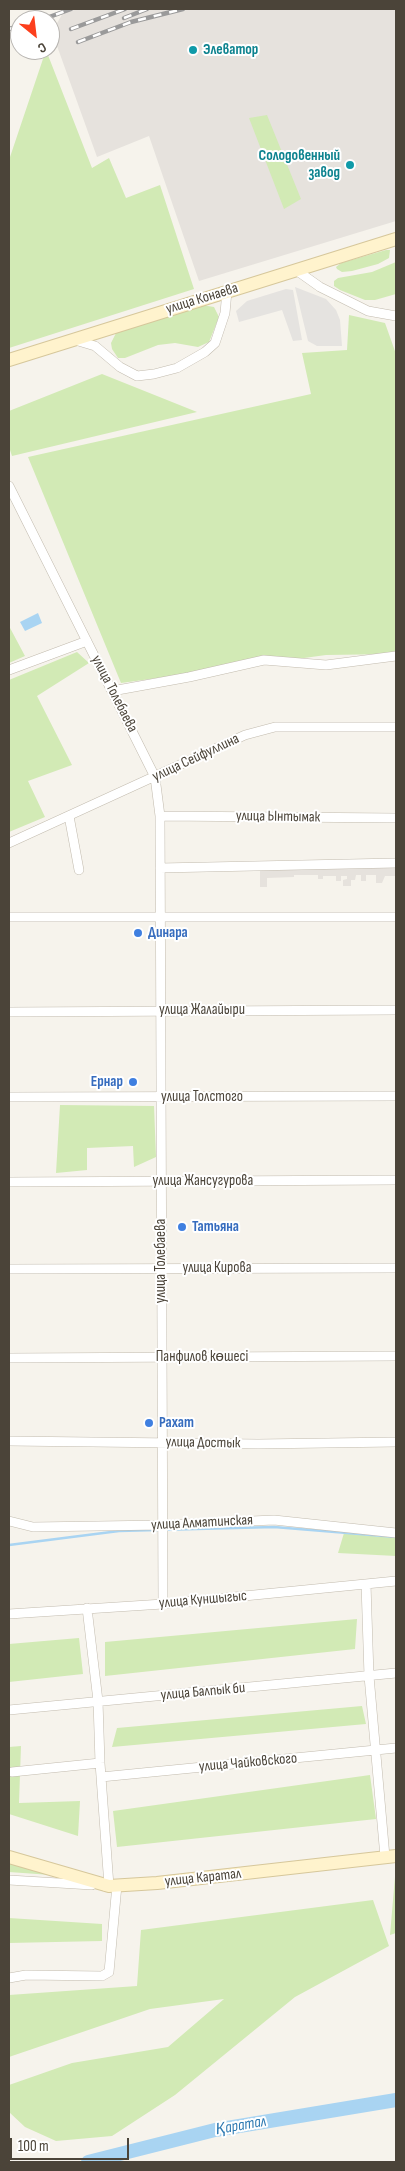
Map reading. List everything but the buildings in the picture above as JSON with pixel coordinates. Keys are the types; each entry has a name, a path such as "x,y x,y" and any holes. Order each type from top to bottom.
{"main road":[{"name":"улица Конаева","path":"9,360 396,239"},
{"name":"улица Каратал","path":"113,1886 157,1883 391,1856"},
{"path":"9,1857 113,1886"}],"street":[{"path":"296,270 327,290 368,311 396,316"},
{"path":"73,339 95,346 120,367 137,376 177,368 205,352 215,343 225,313 227,291"},
{"name":"улица Толебаева","path":"9,486 155,777 160,816 163,1604"},
{"path":"9,670 87,641"},
{"path":"112,691 189,677 264,660 326,665 396,656"},
{"name":"улица Сейфуллина","path":"9,843 244,736 275,727 396,727"},
{"path":"69,816 79,870"},
{"name":"улица Ынтымак","path":"160,816 396,818"},
{"path":"160,868 396,863"},
{"path":"9,917 396,917"},
{"name":"улица Жалайыри","path":"9,1012 396,1010"},
{"name":"улица Толстого","path":"9,1097 396,1096"},
{"name":"улица Жансугурова","path":"9,1182 396,1180"},
{"name":"улица Кирова","path":"9,1268 396,1268"},
{"name":"Панфилов көшесі","path":"9,1358 396,1356"},
{"name":"улица Достык","path":"9,1441 258,1444 396,1442"},
{"name":"улица Алматинская","path":"9,1521 34,1527 162,1525 274,1520 396,1532"},
{"name":"улица Куншыгыс","path":"9,1614 163,1604 396,1581"},
{"path":"366,1584 369,1676 376,1751 391,1856"},
{"path":"9,1978 26,1975 102,1976 109,1972 113,1886 100,1776 98,1702 87,1608"},
{"name":"улица Балпык би","path":"9,1710 396,1673"},
{"name":"улица Чайковского","path":"100,1776 396,1748"},
{"path":"12,1772 100,1763"},
{"name":"улица Каратал","path":"9,1880 113,1886"}],"shaded area":[{"path":"63,9 396,9 396,221 199,281 149,136 97,157 60,54 60,18 64,11"},
{"path":"295,287 326,299 336,310 340,320 342,346 317,346 308,341"},
{"path":"286,289 293,290 302,340 293,341 282,310 239,322 236,311 247,301"},
{"path":"396,867 396,876 385,876 382,883 376,883 376,875 366,875 366,881 361,881 361,875 356,875 355,880 351,880 351,886 343,886 343,880 347,879 347,876 341,876 341,881 336,881 336,876 323,876 323,879 318,879 318,875 294,875 294,877 267,878 267,887 260,887 260,870"}],"green space":[{"path":"43,60 50,60 92,168 109,158 126,198 160,185 194,289 9,348 9,160"},
{"path":"267,115 301,199 284,209 249,118"},
{"path":"390,250 389,258 378,264 342,272 336,267 341,263"},
{"path":"396,262 396,294 375,300 365,300 334,286 334,281 338,278 372,272"},
{"path":"202,305 214,307 219,317 209,342 198,347 175,343 158,345 125,358 118,358 112,349 111,343 116,333"},
{"path":"349,315 385,323 396,354 396,654 326,655 121,683 28,457 311,394 302,353 347,350"},
{"path":"102,374 197,412 12,456 9,447 9,411"},
{"path":"9,626 25,656 9,663"},
{"path":"77,652 89,663 37,696 72,765 28,781 45,817 9,832 9,680"},
{"path":"60,1105 154,1106 156,1157 134,1167 133,1146 87,1148 87,1170 56,1173"},
{"path":"344,1533 396,1538 396,1556 338,1553"},
{"path":"357,1619 355,1649 105,1676 105,1642"},
{"path":"79,1638 83,1674 9,1682 9,1644"},
{"path":"362,1706 366,1724 112,1747 117,1728"},
{"path":"21,1746 19,1803 80,1801 78,1836 9,1814 9,1747"},
{"path":"370,1775 376,1819 117,1847 113,1811"},
{"path":"9,1863 51,1875 9,1872"},
{"path":"396,1865 396,1933 390,1935"},
{"path":"373,1900 389,1946 295,1997 175,2095 112,2136 56,2141 25,2127 9,2112 9,2085 72,2063 168,2047 224,1999 150,2009 9,2057 9,1995 137,1986 141,1930"},
{"path":"9,1918 102,1924 102,1941 9,1943"}],"water":[{"path":"38,613 42,623 25,631 20,622"}],"waterway":[{"path":"9,1545 119,1531 274,1527 396,1537"},
{"name":"Қаратал","path":"88,2162 215,2130 396,2100"}],"railway":[{"path":"60,13 71,9"},
{"path":"71,29 125,9"},
{"path":"124,18 147,9"},
{"path":"78,42 131,22 183,9"}],"place":[{"name":"Элеватор","path":"193,50"},
{"name":"Солодовенный завод","path":"350,165"},
{"name":"Динара","path":"138,933"},
{"name":"Ернар","path":"133,1082"},
{"name":"Татьяна","path":"182,1227"},
{"name":"Рахат","path":"149,1423"}]}
